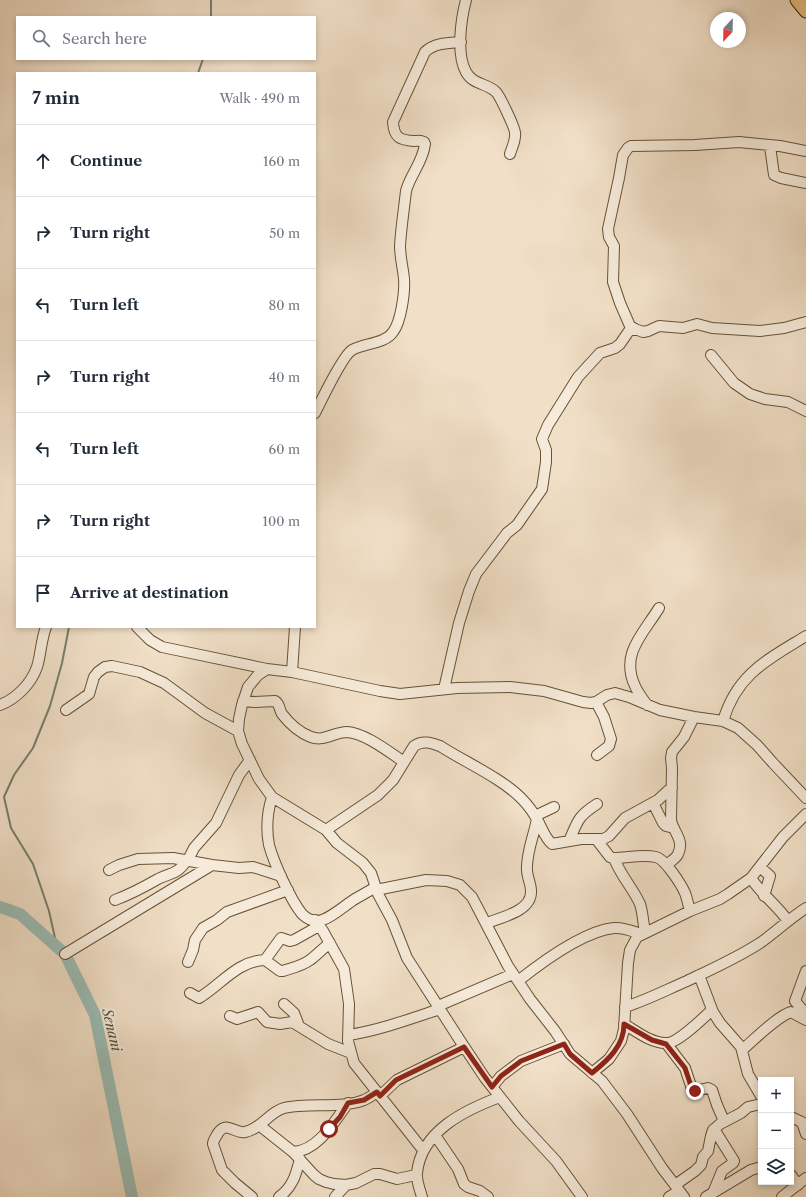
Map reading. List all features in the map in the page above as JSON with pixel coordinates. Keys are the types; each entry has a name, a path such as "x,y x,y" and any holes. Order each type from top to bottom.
{"street":[{"path":"466,0 461,23 460,37 466,73 477,83 496,92 514,127 515,134 510,154"},
{"path":"316,411 348,353 365,345 384,339 392,334 396,328 403,294 404,279 400,245 406,191 408,184 421,161 425,144 421,140 408,140 394,134 393,122 425,52 432,47 441,44 461,42"},
{"path":"806,151 780,146 739,142 695,145 635,146 628,148 623,155 620,178 608,229 609,237 614,246 613,282 630,326 635,329 648,332 659,326 683,328 698,324 712,328 760,331 784,328 806,322"},
{"path":"770,146 774,175 806,184"},
{"path":"444,689 459,623 476,574 504,537 517,524 542,489 546,462 546,450 542,439 548,425 578,377 596,357 602,351 615,348 620,344 629,331 635,329"},
{"path":"711,355 734,383 750,394 765,399 788,402 806,411"},
{"path":"646,705 635,686 631,672 631,654 635,644 659,608"},
{"path":"0,705 18,695 33,676 37,667 46,628"},
{"path":"138,628 150,640 162,647 267,669 292,672 400,694 444,689 510,687 544,691 591,703 596,702 606,695 615,693 629,697 660,710 694,718 723,721 738,728 757,744 806,798"},
{"path":"292,672 295,628"},
{"path":"723,721 727,705 734,692 749,674 767,659 806,636"},
{"path":"66,710 89,694 94,677 98,672 105,667 112,666 140,672 164,683 205,713 238,731"},
{"path":"267,669 258,675 251,683 243,701 238,731 242,744 259,779 272,797 326,830 337,843 363,863 371,873 376,889 395,926 407,958 464,1047 492,1087 519,1121 556,1161 582,1197"},
{"path":"243,701 275,701 287,720 310,736 322,739 343,733 353,733 374,742 404,762"},
{"path":"596,702 604,717 611,740 609,746 597,755"},
{"path":"667,866 669,862 675,858 680,849 680,838 671,820 672,752 684,737 694,718"},
{"path":"326,830 378,795 393,780 414,746 419,742 429,742 440,746 504,784 521,798 536,818 548,841 552,844 569,841 603,839 609,836 625,818 653,803 662,797 672,787"},
{"path":"115,900 142,890 161,878 173,874 180,869 192,850 216,823 239,775 250,760"},
{"path":"272,797 268,812 267,827 269,845 281,876 302,914 317,923 342,965 345,974 349,1004 348,1035 354,1063 423,1150"},
{"path":"653,803 663,823 666,826 674,828"},
{"path":"569,841 582,814 597,804"},
{"path":"487,923 524,907 530,900 531,891 526,870 528,853 536,818 554,808"},
{"path":"592,1073 609,1059 621,1041 624,1024 630,950 637,937 690,910 720,900 750,878 783,837 806,814"},
{"path":"596,839 610,857 633,856 656,857 661,859 684,892 690,910"},
{"path":"109,870 138,859 173,858 212,865 239,868 253,867 281,876"},
{"path":"614,858 620,873 632,889 640,906 643,933"},
{"path":"65,954 212,865"},
{"path":"760,867 770,876 764,896"},
{"path":"750,878 764,896 781,910 788,920"},
{"path":"190,993 199,998 244,965 265,960 281,938 290,941 294,940 354,899 376,889 426,880 447,881 460,885 472,897 516,978 570,1054 602,1081 628,1114 658,1163 679,1191"},
{"path":"188,962 195,940 203,928 227,912 288,890"},
{"path":"625,1007 646,1000 711,970 754,946 773,933 788,920 805,910"},
{"path":"348,1035 385,1027 516,978 532,970 576,941 598,932 614,928 628,929 643,933"},
{"path":"265,960 280,971 283,971 302,965 311,960 330,944"},
{"path":"806,971 795,1000 806,1014"},
{"path":"699,975 712,1010 720,1023 738,1041 742,1050 748,1074 758,1091"},
{"path":"284,1004 294,1013 299,1026"},
{"path":"666,1044 678,1039 712,1010"},
{"path":"230,1016 237,1019 258,1012 267,1022 280,1024 292,1022 328,1044 351,1053"},
{"path":"742,1050 787,1013 791,1012 806,1020"},
{"path":"624,1024 652,1040 666,1044 685,1068 692,1089 695,1091 708,1088 712,1090 716,1105 724,1121"},
{"path":"492,1087 501,1076 521,1061 564,1044"},
{"path":"252,1197 234,1183 222,1170 213,1140 225,1127 240,1132 251,1130 275,1111 285,1108 314,1104 348,1103 364,1100 379,1094 396,1080 464,1047"},
{"path":"422,1197 416,1175 419,1159 423,1150 440,1129 483,1103 500,1097"},
{"path":"297,1155 316,1143 340,1117 348,1103"},
{"path":"668,1197 679,1191 701,1165 703,1158 708,1151 711,1136 714,1130 724,1121 741,1113 748,1106 758,1104"},
{"path":"794,1118 804,1123 806,1134"},
{"path":"259,1125 297,1155 319,1179 334,1184 346,1185 356,1183 374,1174 380,1174 397,1179 416,1175"},
{"path":"710,1195 722,1171 734,1161 714,1130"},
{"path":"435,1135 458,1169 464,1184 480,1191 488,1197"},
{"path":"279,1197 291,1185 296,1175 297,1155"},
{"path":"710,1195 751,1170 758,1168"},
{"path":"782,1197 802,1184 794,1177"},
{"path":"335,1197 346,1185"}],"waterway":[{"path":"211,0 211,16"},
{"path":"198,72 203,60"},
{"path":"57,947 49,911 33,864 11,828 4,797 14,775 33,748 50,706 62,663 69,628"},
{"name":"Senani","path":"0,907 20,914 65,954 95,1015 132,1197"}],"route":[{"path":"329,1129 340,1117 348,1103 364,1100 377,1092 380,1096 396,1080 464,1047 492,1087 501,1076 521,1061 564,1044 570,1054 592,1073 609,1059 616,1050 621,1041 624,1024 652,1040 666,1044 685,1068 692,1089 695,1091"}]}
